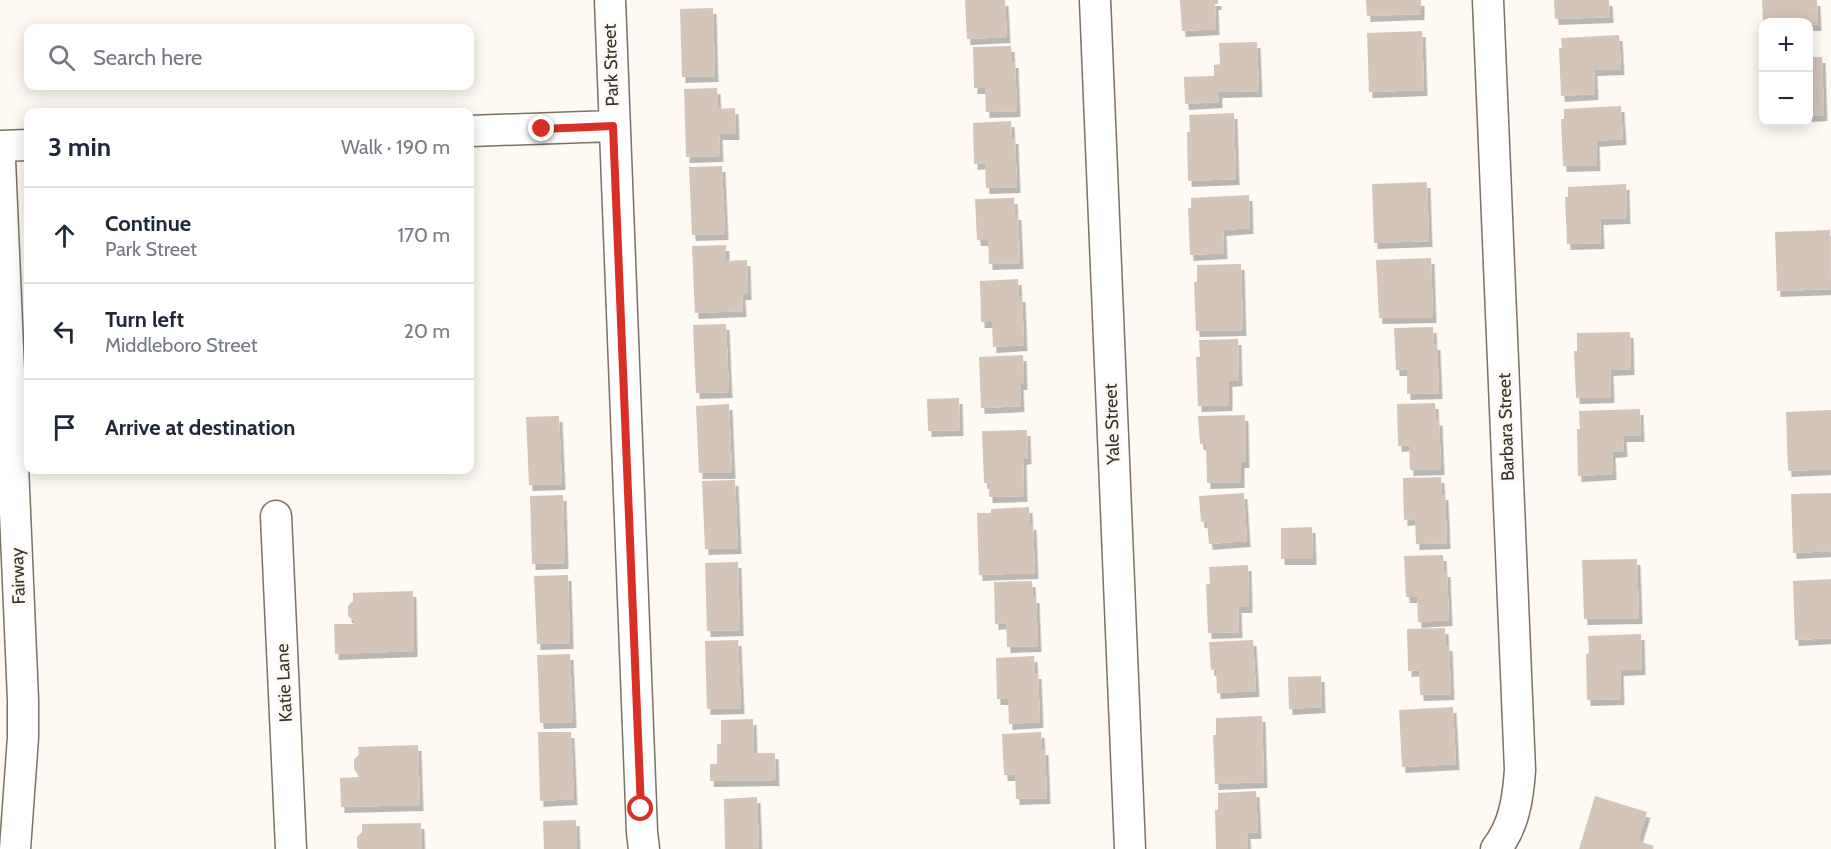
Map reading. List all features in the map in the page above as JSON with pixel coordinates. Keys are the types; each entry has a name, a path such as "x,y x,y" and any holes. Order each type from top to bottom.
{"street":[{"name":"Park Street","path":"609,0 644,849"},
{"name":"Yale Street","path":"1095,0 1130,849"},
{"name":"Barbara Street","path":"1488,0 1520,770 1514,816 1496,849"},
{"path":"474,131 613,126"},
{"path":"0,146 24,145"},
{"name":"Fairway","path":"0,159 23,700 23,736 15,849"},
{"name":"Katie Lane","path":"276,516 291,849"}],"building":[{"path":"965,0 1005,0 1007,37 967,39"},
{"path":"1180,0 1218,0 1218,4 1215,4 1216,29 1182,31"},
{"path":"1366,0 1421,0 1421,14 1367,16"},
{"path":"1554,0 1609,0 1610,17 1555,19"},
{"path":"1762,0 1817,0 1818,25 1813,25 1813,18 1763,18"},
{"path":"713,8 715,76 682,77 680,9"},
{"path":"1422,31 1424,90 1369,92 1367,33"},
{"path":"1619,35 1621,69 1594,70 1595,94 1561,96 1559,48 1562,48 1561,38"},
{"path":"1257,42 1259,91 1219,92 1219,102 1185,104 1184,77 1214,76 1214,65 1220,64 1219,43"},
{"path":"1011,46 1012,62 1015,62 1017,111 986,112 985,88 974,88 973,47"},
{"path":"1813,57 1822,57 1824,115 1813,116"},
{"path":"717,88 718,109 735,108 736,134 719,134 720,156 686,157 684,89"},
{"path":"1621,106 1623,139 1596,141 1597,165 1563,166 1561,119 1564,119 1564,109"},
{"path":"1234,113 1236,179 1188,181 1189,115"},
{"path":"1011,121 1012,138 1015,138 1017,187 986,188 985,163 974,164 973,123"},
{"path":"722,166 725,234 692,235 689,167"},
{"path":"1427,182 1429,241 1374,243 1372,184"},
{"path":"1626,184 1627,218 1600,219 1601,243 1567,244 1565,197 1568,197 1568,187"},
{"path":"1249,195 1250,228 1223,230 1224,253 1190,255 1188,208 1191,208 1191,198"},
{"path":"1014,198 1015,214 1018,214 1020,263 989,264 988,240 977,240 975,199"},
{"path":"1830,230 1831,289 1777,291 1775,232"},
{"path":"726,245 726,261 747,260 748,294 742,294 743,311 695,313 692,246"},
{"path":"1431,258 1433,317 1379,318 1376,260"},
{"path":"1241,264 1243,330 1196,331 1194,282 1197,282 1197,265"},
{"path":"1018,279 1019,296 1022,296 1024,345 993,347 992,322 981,322 980,281"},
{"path":"726,324 729,392 696,393 693,325"},
{"path":"1433,327 1434,344 1437,344 1439,393 1407,394 1407,370 1396,370 1394,328"},
{"path":"1630,332 1631,369 1610,370 1611,397 1576,398 1574,351 1577,351 1577,333"},
{"path":"1238,339 1239,380 1229,381 1229,405 1198,406 1196,357 1200,357 1199,340"},
{"path":"1023,355 1024,384 1020,384 1021,406 981,408 979,357"},
{"path":"959,398 960,430 928,431 927,399"},
{"path":"1435,403 1436,420 1439,419 1441,469 1410,470 1409,445 1398,446 1397,404"},
{"path":"729,404 732,473 699,473 696,406"},
{"path":"1640,409 1641,436 1623,436 1624,451 1612,452 1613,474 1578,476 1579,411"},
{"path":"1831,410 1831,469 1788,471 1786,412"},
{"path":"1245,415 1246,462 1241,462 1241,482 1207,483 1206,444 1200,444 1198,416"},
{"path":"559,416 562,484 529,485 526,417"},
{"path":"1027,430 1028,458 1023,459 1024,496 989,497 989,483 984,483 982,431"},
{"path":"1441,477 1442,494 1445,494 1447,543 1416,544 1415,519 1404,520 1403,478"},
{"path":"735,480 738,548 705,549 702,481"},
{"path":"1244,493 1247,541 1209,544 1207,522 1201,522 1199,496"},
{"path":"1831,493 1831,551 1793,553 1791,494"},
{"path":"563,495 565,563 532,564 530,496"},
{"path":"1029,507 1030,524 1033,524 1035,573 979,575 977,513 991,513 991,509"},
{"path":"1312,527 1313,559 1281,559 1281,528"},
{"path":"1443,555 1444,571 1447,571 1449,620 1418,622 1417,597 1406,597 1404,556"},
{"path":"1637,559 1639,618 1584,619 1582,560"},
{"path":"738,562 740,630 707,631 705,563"},
{"path":"1248,565 1249,607 1238,607 1239,632 1208,633 1206,584 1210,584 1209,567"},
{"path":"568,575 570,643 537,644 534,576"},
{"path":"1831,579 1831,638 1795,640 1793,581"},
{"path":"1032,581 1033,597 1036,597 1038,646 1007,647 1006,623 995,624 994,582"},
{"path":"413,591 414,651 335,654 334,624 354,624 348,616 348,606 353,601 353,593"},
{"path":"1445,628 1446,645 1449,645 1451,694 1420,695 1419,670 1408,671 1407,629"},
{"path":"1641,634 1642,669 1620,670 1621,699 1587,700 1588,636"},
{"path":"738,640 741,708 707,709 705,641"},
{"path":"1253,640 1256,691 1217,693 1216,669 1211,670 1209,642"},
{"path":"570,654 573,722 540,723 537,655"},
{"path":"1034,656 1035,673 1038,673 1040,722 1009,724 1008,699 997,699 996,658"},
{"path":"1321,676 1322,707 1289,709 1288,677"},
{"path":"1453,707 1456,764 1402,767 1399,710"},
{"path":"1262,716 1264,782 1215,784 1213,735 1216,735 1216,718"},
{"path":"753,719 754,753 775,753 776,780 710,781 710,764 717,764 717,744 721,744 721,720"},
{"path":"538,732 571,732 574,799 540,801"},
{"path":"1041,732 1042,749 1045,749 1047,798 1016,799 1015,775 1004,775 1002,734"},
{"path":"418,745 420,805 341,807 340,778 360,777 354,769 354,760 359,754 358,747"},
{"path":"1256,791 1258,833 1247,833 1248,849 1216,849 1215,810 1218,810 1218,793"},
{"path":"1595,796 1647,812 1638,841 1654,846 1653,849 1579,849"},
{"path":"757,797 759,849 725,849 724,799"},
{"path":"576,820 577,849 544,849 543,821"},
{"path":"421,823 422,849 359,849 357,847 357,837 362,832 362,824"}],"route":[{"path":"542,129 613,126 641,809"}]}
